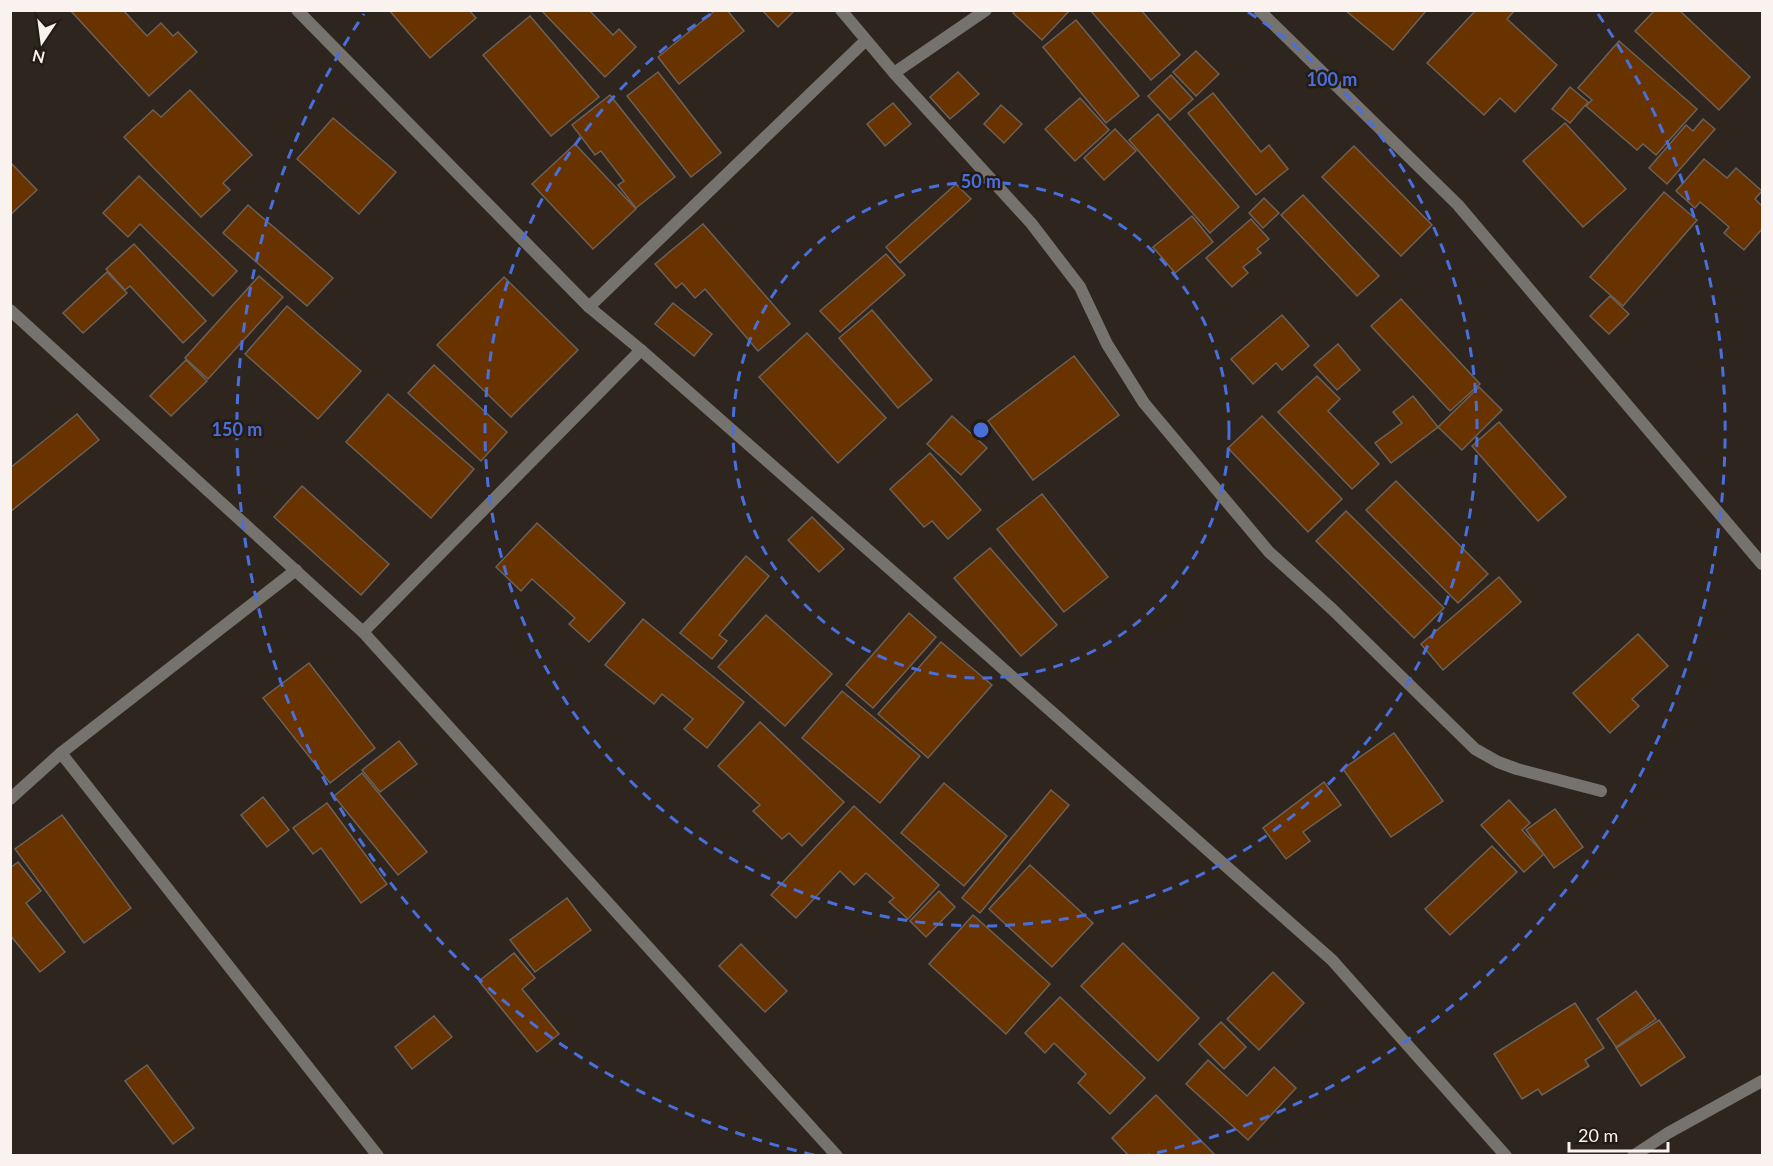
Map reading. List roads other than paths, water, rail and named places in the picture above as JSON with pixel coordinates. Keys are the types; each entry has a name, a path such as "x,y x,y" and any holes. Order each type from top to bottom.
{"street":[{"path":"297,10 589,307 641,350 1332,960 1506,1155"},
{"path":"841,10 894,73 1031,223 1080,287 1107,344 1144,403 1269,552 1332,609 1475,749 1498,762 1517,769 1601,790"},
{"path":"894,73 986,10"},
{"path":"1259,10 1458,205 1762,564"},
{"path":"589,307 865,40"},
{"path":"10,310 363,632 837,1155"},
{"path":"363,632 641,350"},
{"path":"10,799 61,753 296,570"},
{"path":"61,753 378,1155"},
{"path":"1633,1155 1762,1081"}]}
